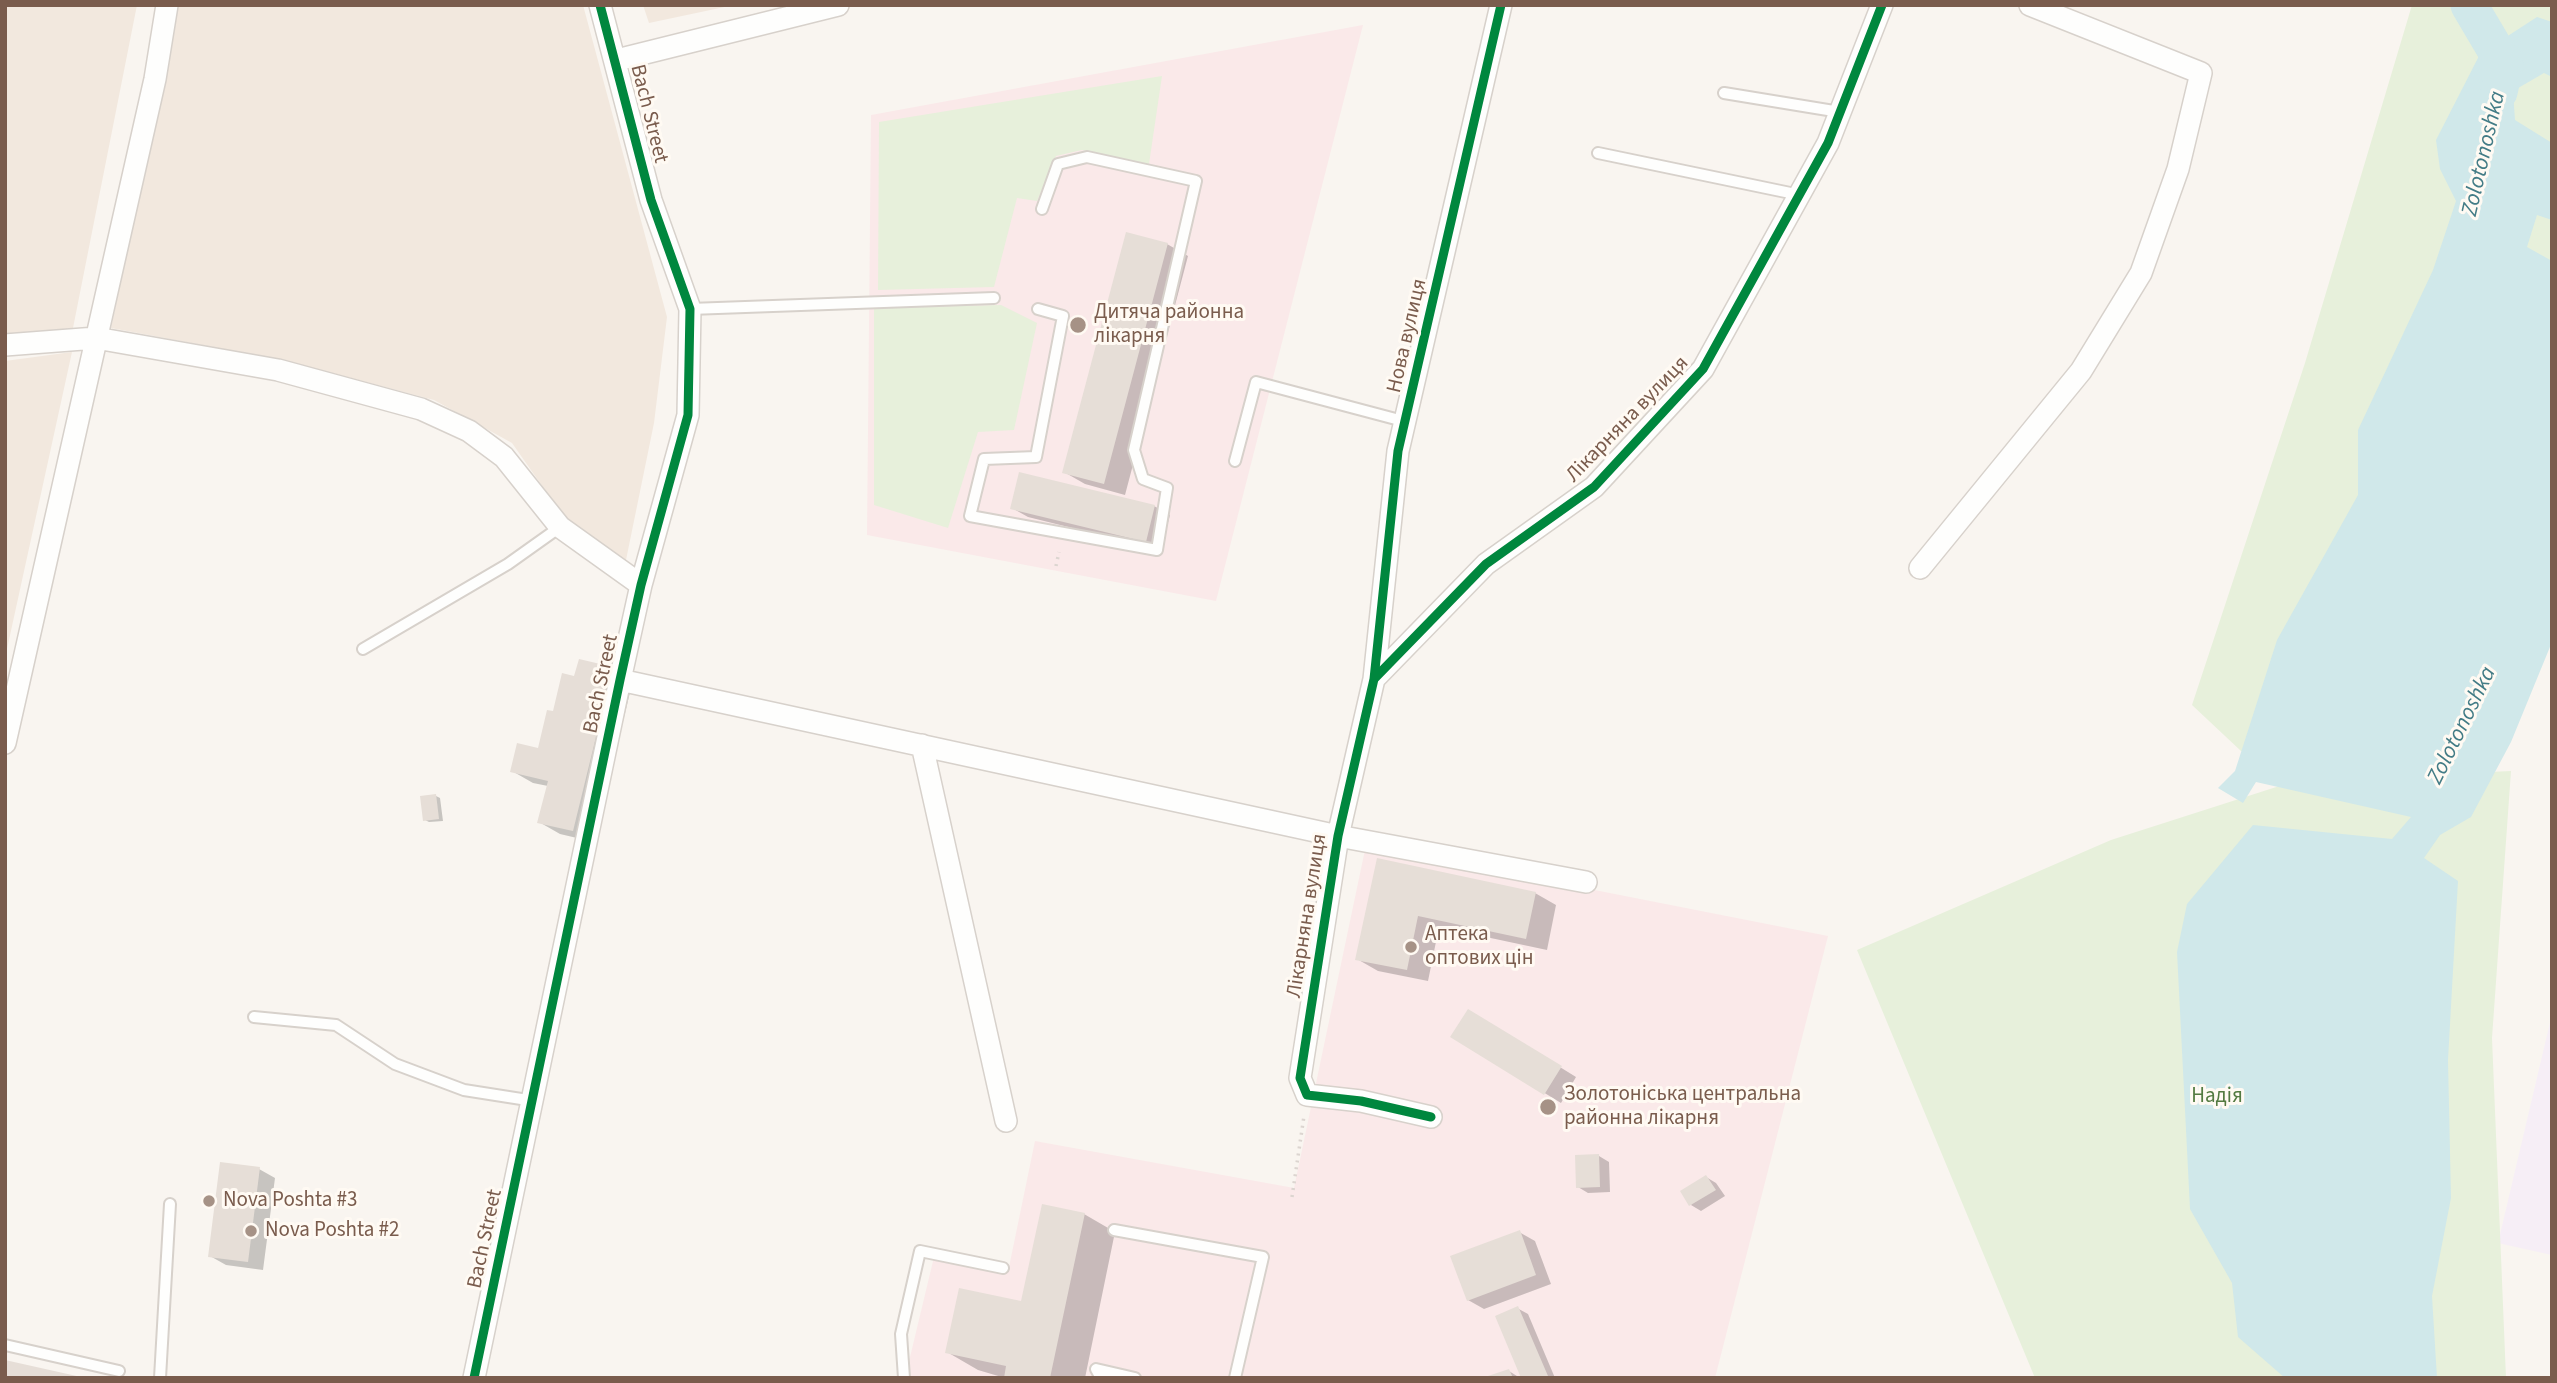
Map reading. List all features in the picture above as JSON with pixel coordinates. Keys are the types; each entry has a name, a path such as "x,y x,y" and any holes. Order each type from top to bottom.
{"street":[{"path":"5,743 155,79 167,5"},
{"name":"Bach Street","path":"474,1378 641,585 688,415 690,309 651,200 617,60 600,5"},
{"name":"Нова вулиця","path":"1374,679 1398,451 1407,422 1501,5"},
{"name":"Лікарняна вулиця","path":"1307,1095 1300,1078 1338,836 1374,679 1486,565 1594,487 1703,369 1828,143 1882,5"},
{"path":"1920,568 2081,371 2141,274 2178,169 2200,74 2030,5"},
{"path":"617,60 824,7"},
{"path":"5,345 96,338 278,370 421,410 469,431 504,457 560,527 641,585"},
{"path":"620,680 1338,836 1586,882"},
{"path":"922,745 1006,1121"},
{"path":"1307,1095 1361,1101 1432,1116"}],"lane":[{"path":"1724,93 1840,113"},
{"path":"1598,153 1800,195"},
{"path":"1038,309 1063,316 1036,457 984,459 970,516 1157,550 1167,488 1143,479 1134,450 1196,181 1087,157 1058,164 1042,209"},
{"path":"690,309 994,298"},
{"path":"1235,461 1256,382 1407,422"},
{"path":"363,649 508,565 560,527"},
{"path":"254,1017 336,1024 395,1064 464,1090 534,1101"},
{"path":"160,1378 170,1204"},
{"path":"1114,1230 1263,1257 1235,1378"},
{"path":"904,1378 901,1334 920,1251 1003,1268"},
{"path":"5,1345 119,1371"},
{"path":"1101,1378 1096,1369 1135,1378"}],"path":[{"path":"1056,566 1059,552"},
{"path":"1292,1197 1307,1095"}],"shaded area":[{"path":"5,5 137,5 73,328 6,338"},
{"path":"178,5 583,5 667,317 654,423 626,560 566,520 512,443 434,400 283,360 111,328"},
{"path":"643,5 734,5 649,23"},
{"name":"Дитяча районна лікарня","path":"1363,25 1216,601 867,535 871,115"},
{"path":"72,352 5,658 5,361"},
{"name":"Золотоніська центральна районна лікарня","path":"1366,845 1828,936 1715,1378 905,1378 934,1257 1008,1272 1035,1141 1294,1188"},
{"path":"2552,1014 2552,1255 2498,1243"}],"green space":[{"path":"2412,5 2552,5 2552,622 2307,764 2241,751 2192,705 2305,363"},
{"path":"1162,76 1149,164 1082,150 1056,156 1037,201 1017,198 994,287 878,290 879,122"},
{"path":"1001,305 1037,323 1014,430 978,432 948,528 874,505 874,308"},
{"name":"Надія","path":"2511,771 2492,1038 2506,1378 2035,1378 1857,950 2111,840 2295,781"}],"water":[{"path":"2537,17 2552,22 2552,77 2544,73 2513,91 2515,120 2552,143 2552,220 2537,215 2527,247 2552,261 2552,642 2511,742 2471,817 2440,835 2424,858 2458,881 2448,1060 2451,1198 2432,1296 2437,1378 2285,1378 2238,1337 2232,1283 2190,1209 2177,952 2187,904 2253,825 2392,839 2411,817 2256,782 2243,803 2218,788 2235,771 2277,640 2358,495 2358,430 2433,270 2456,201 2440,169 2436,140 2480,54"}],"building":[{"path":"1126,232 1168,243 1104,484 1062,473"},
{"path":"1019,472 1155,505 1146,542 1010,509"},
{"path":"579,659 613,667 573,831 537,823 548,781 510,772 517,743 538,748 547,710 553,711 562,673 574,676"},
{"path":"436,794 439,819 423,821 420,796"},
{"path":"1377,858 1536,892 1526,939 1418,916 1407,970 1355,960"},
{"path":"1468,1009 1562,1066 1544,1095 1450,1037"},
{"path":"1599,1154 1600,1187 1576,1188 1575,1155"},
{"path":"220,1162 260,1167 248,1262 208,1257"},
{"path":"1706,1175 1716,1190 1689,1206 1680,1191"},
{"path":"1042,1204 1085,1213 1050,1378 1004,1378 1006,1366 945,1353 959,1288 1021,1301"},
{"path":"1520,1230 1536,1275 1467,1301 1450,1256"},
{"path":"1518,1306 1548,1376 1545,1378 1521,1378 1495,1316"},
{"path":"5,1360 81,1377 81,1378 5,1378"},
{"path":"1509,1369 1513,1378 1485,1378 1485,1377"}],"waterway":[{"name":"Zolotonoshka","path":"2469,5 2505,66 2499,92"}],"cycle path":[{"path":"474,1378 641,585 688,415 690,309 651,200 600,5"},
{"path":"1431,1117 1361,1101 1307,1095 1300,1078 1338,836 1374,679 1398,451 1501,5"},
{"path":"1374,679 1486,564 1594,487 1703,369 1828,143 1882,5"}],"place":[{"name":"Дитяча районна лікарня","path":"1078,325"},
{"name":"Аптека оптових цін","path":"1411,947"},
{"name":"Золотоніська центральна районна лікарня","path":"1548,1107"},
{"name":"Nova Poshta #3","path":"209,1201"},
{"name":"Nova Poshta #2","path":"251,1231"}]}
